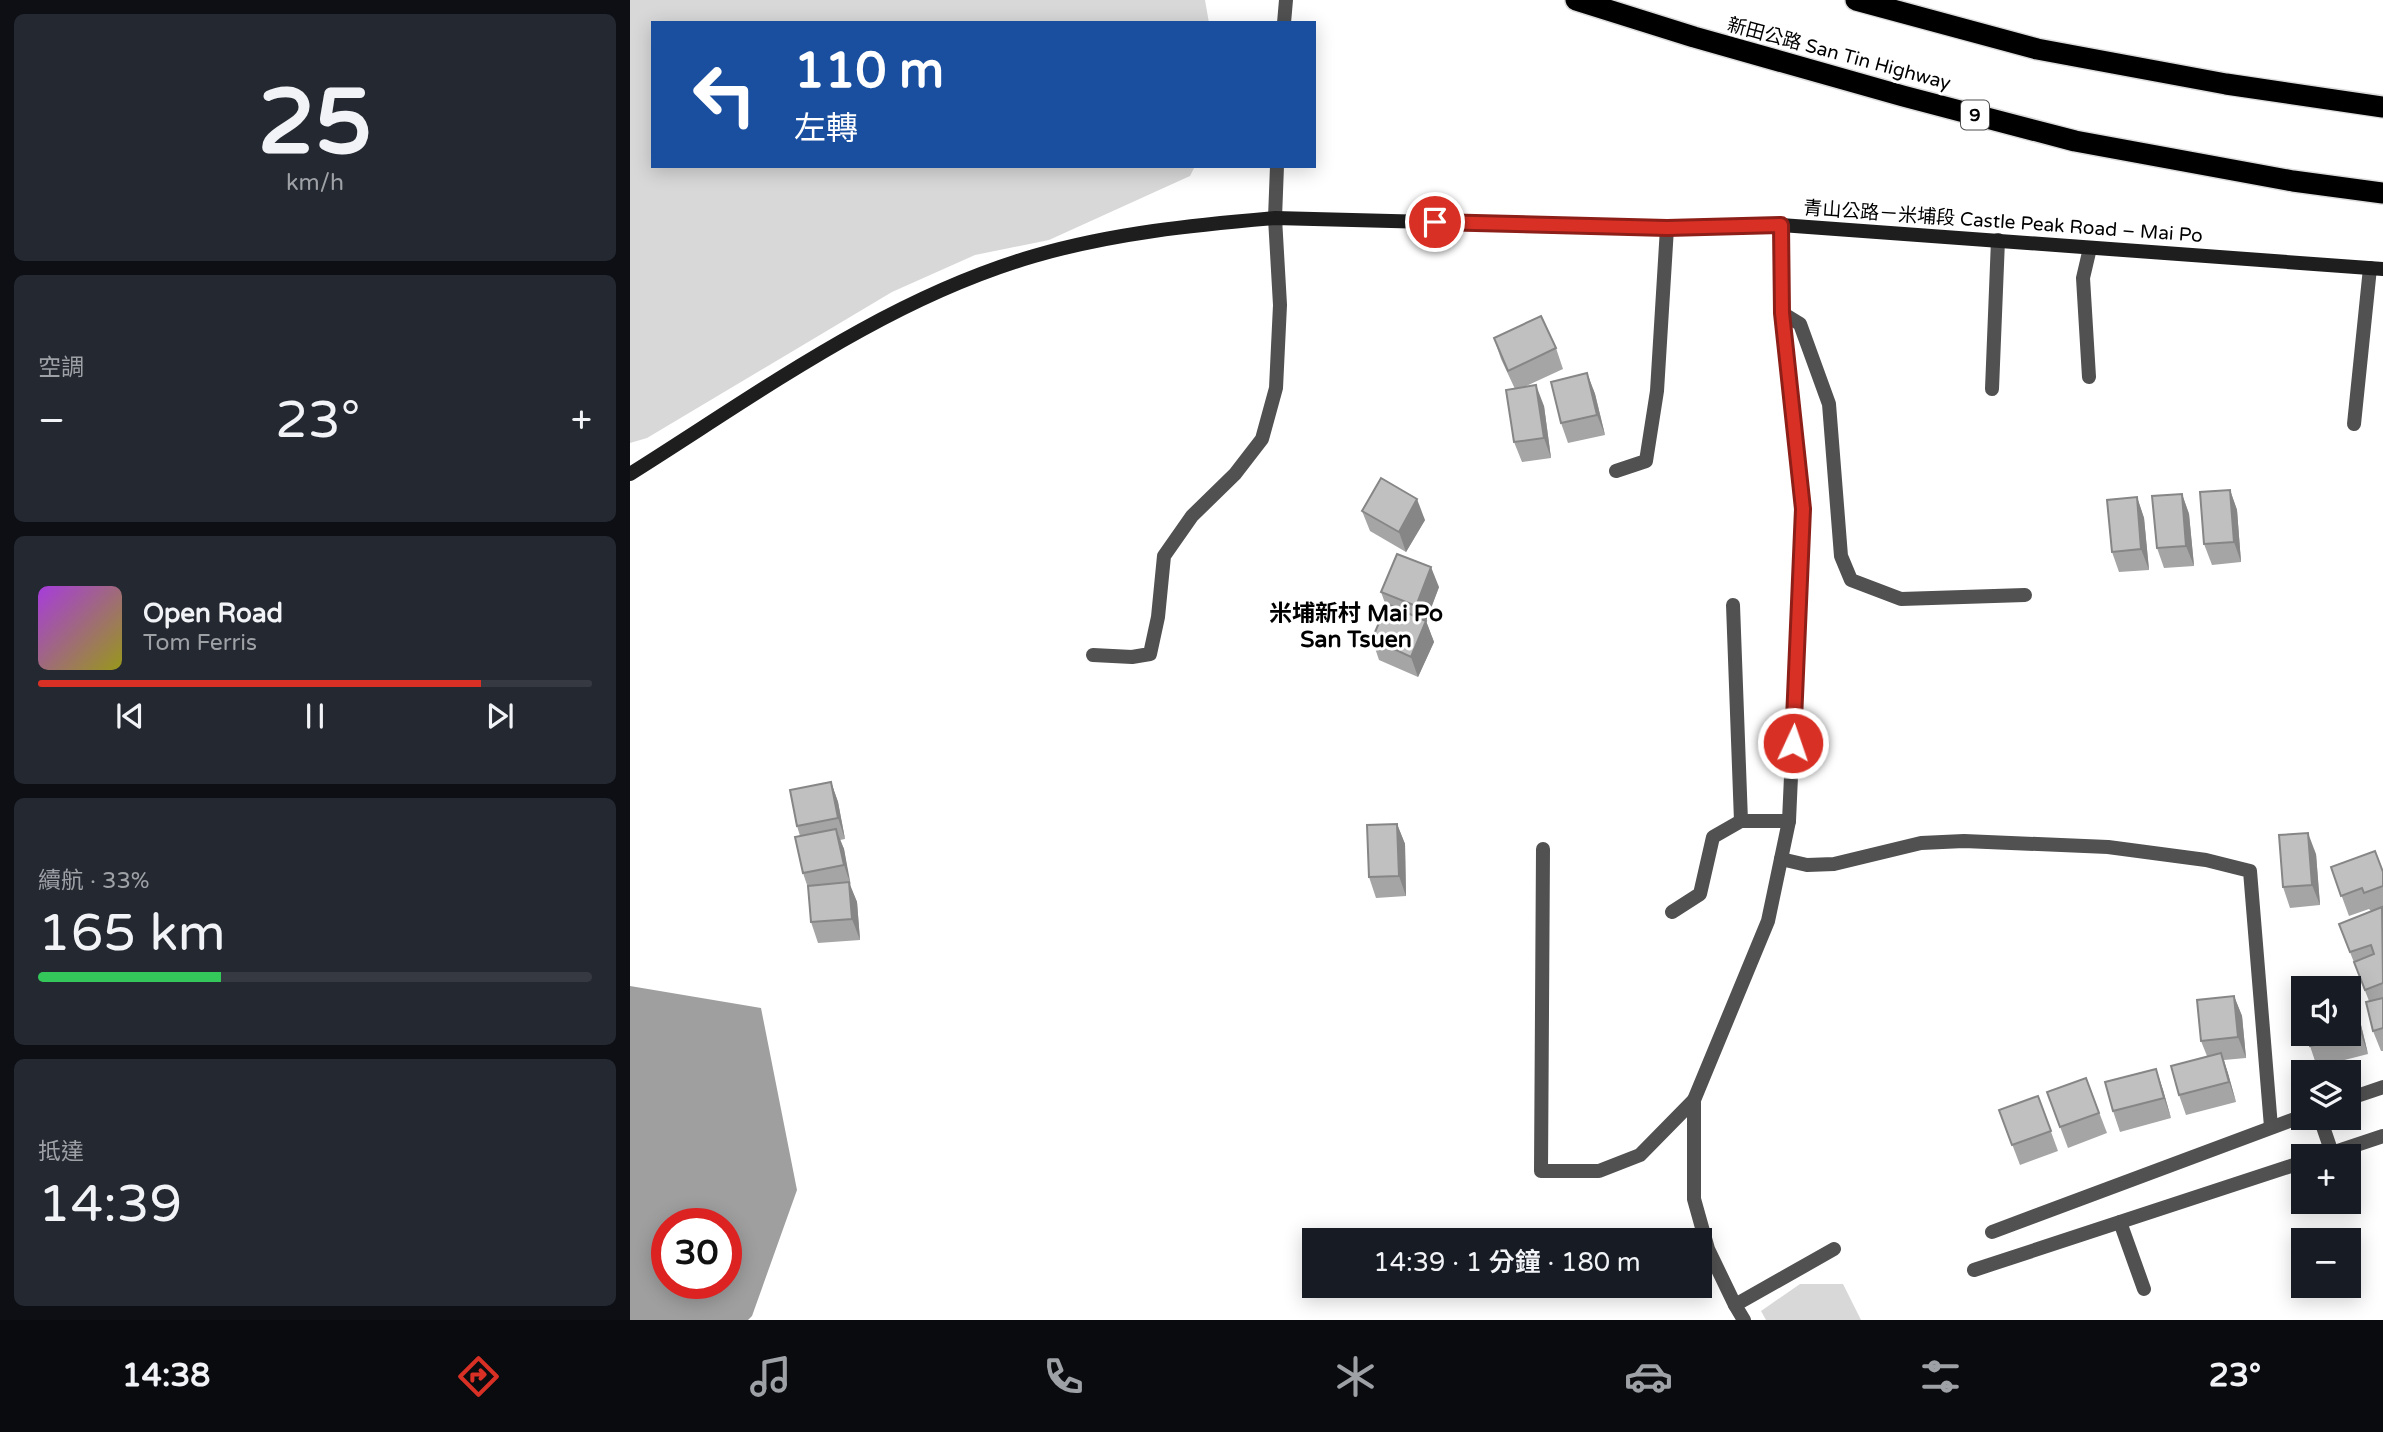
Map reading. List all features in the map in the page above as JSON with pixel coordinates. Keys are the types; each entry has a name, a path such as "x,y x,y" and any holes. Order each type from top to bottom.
{"highway":[{"name":"新田公路 San Tin Highway","path":"1576,0 1759,56 2075,141 2293,181 2383,193"},
{"path":"1856,0 2037,49 2226,84 2383,107"}],"main road":[{"name":"青山公路－米埔段 Castle Peak Road – Mai Po","path":"630,474 866,327 925,297 1032,257 1106,239 1216,223 1275,218 1667,228 1781,225 2376,269"}],"street":[{"path":"1284,21 1286,0"},
{"path":"1093,654 1132,657 1150,654 1158,617 1164,556 1192,516 1236,474 1262,439 1276,388 1280,305 1275,218 1277,168"},
{"path":"1543,849 1541,1171 1599,1171 1640,1155 1694,1100 1769,921 1789,821 1803,509 1782,313 1781,225"},
{"path":"1616,471 1646,461 1657,391 1667,228"},
{"path":"1992,389 1998,240"},
{"path":"2089,377 2083,278 2090,248"},
{"path":"2354,424 2376,269"},
{"path":"1782,313 1800,324 1829,404 1841,556 1851,580 1901,599 2025,595"},
{"path":"1733,605 1741,821"},
{"path":"1672,912 1700,894 1713,837 1741,821 1789,821"},
{"path":"1781,859 1807,865 1834,863 1921,843 1964,841 2108,847 2206,860 2250,871 2271,1128"},
{"path":"2361,1095 2383,1087"},
{"path":"1694,1100 1694,1199 1708,1249 1744,1320"},
{"path":"1992,1232 2291,1120"},
{"path":"2359,1144 2383,1136"},
{"path":"1974,1270 2291,1166"},
{"path":"2120,1222 2144,1289"},
{"path":"1735,1305 1834,1249"}],"shaded area":[{"path":"630,0 1205,0 1209,21 651,21 651,168 1194,168 1190,176 1049,240 975,255 892,292 647,438 630,443"},
{"path":"630,986 761,1008 797,1190 752,1316 748,1320 630,1320"},
{"path":"1800,1284 1843,1284 1861,1320 1766,1320 1761,1311"}],"building":[{"path":"1541,316 1556,348 1508,371 1494,338"},
{"path":"1587,373 1597,415 1561,423 1551,382"},
{"path":"1536,385 1544,438 1514,442 1506,390"},
{"path":"1381,478 1417,499 1399,532 1362,511"},
{"path":"2230,490 2234,542 2204,544 2200,492"},
{"path":"2182,494 2186,546 2157,548 2152,496"},
{"path":"2137,497 2141,549 2112,552 2107,500"},
{"path":"1397,554 1431,567 1416,606 1381,592"},
{"path":"1387,604 1426,621 1411,657 1372,639"},
{"path":"831,782 838,818 797,826 790,790"},
{"path":"1397,824 1399,876 1369,877 1367,825"},
{"path":"836,829 844,865 803,873 795,837"},
{"path":"2308,833 2312,885 2283,887 2279,835"},
{"path":"2375,851 2383,872 2383,886 2364,893 2362,888 2341,896 2331,867"},
{"path":"849,882 852,919 811,922 808,886"},
{"path":"2382,907 2383,983 2365,990 2354,962 2374,954 2371,945 2350,952 2339,924"},
{"path":"2234,996 2238,1037 2201,1041 2197,1000"},
{"path":"2383,998 2383,1028 2373,1031 2366,1002"},
{"path":"2221,1053 2229,1082 2179,1095 2171,1066"},
{"path":"2156,1069 2164,1098 2113,1111 2105,1082"},
{"path":"2086,1078 2099,1113 2060,1127 2047,1092"},
{"path":"2038,1096 2051,1131 2012,1145 1999,1110"}],"district":[{"name":"米埔新村 Mai Po San Tsuen","path":"1356,627"}],"route":[{"path":"1435,222 1667,228 1781,225 1782,313 1803,509 1793,743"}]}
